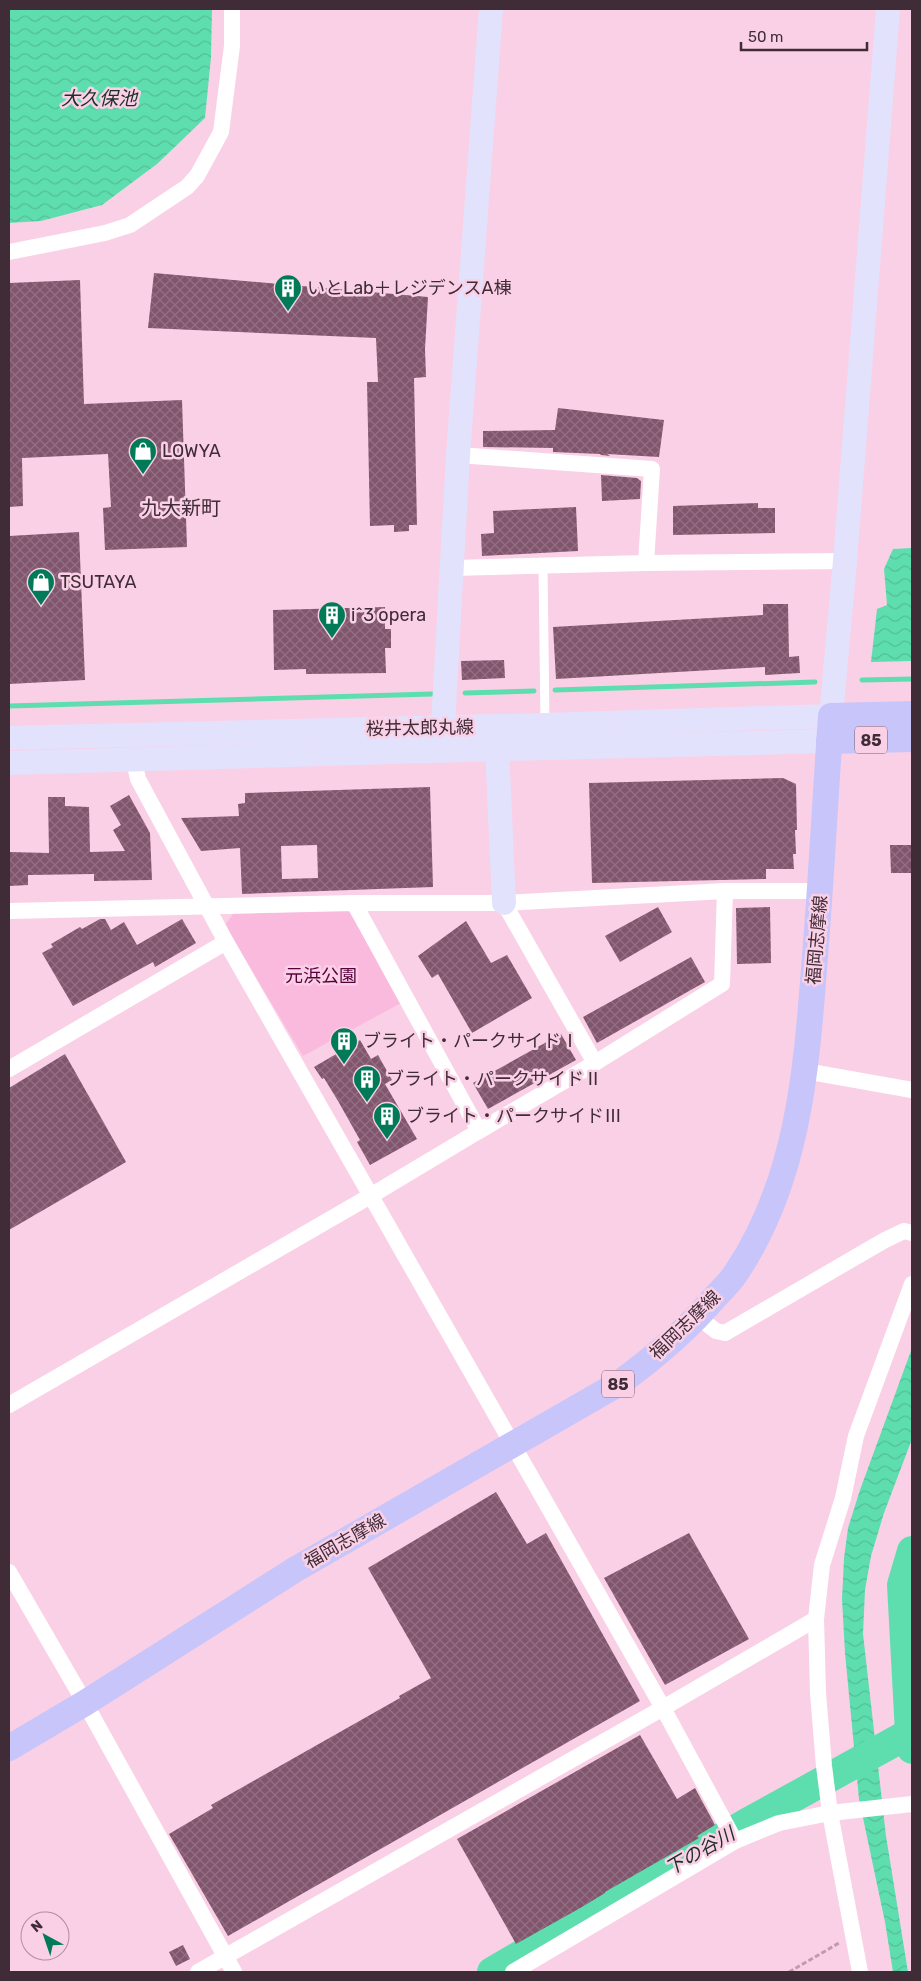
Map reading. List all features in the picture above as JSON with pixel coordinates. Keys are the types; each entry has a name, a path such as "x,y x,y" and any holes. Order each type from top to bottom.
{"main road":[{"path":"442,739 458,455 491,9"},
{"path":"830,728 845,561 888,9"},
{"name":"85","path":"830,728 912,714"},
{"name":"桜井太郎丸線","path":"9,763 134,761 442,739 545,725 830,728"},
{"name":"85","path":"830,728 912,739"},
{"name":"桜井太郎丸線","path":"9,738 442,739 496,748 830,728"},
{"name":"福岡志摩線","path":"9,1748 85,1703 296,1569 618,1384 651,1360 698,1317 736,1274 768,1216 794,1140 805,1071 821,891 830,728"},
{"path":"496,748 504,903"}],"street":[{"path":"9,252 105,233 130,225 187,187 197,176 221,132 232,46 232,9"},
{"path":"458,455 652,468 646,563"},
{"path":"452,568 646,563 845,561"},
{"path":"134,761 138,779 226,942 663,1708 731,1835"},
{"path":"9,1405 372,1195 595,1063 722,984 725,891"},
{"path":"9,911 354,903 504,903 725,891 821,891"},
{"path":"354,903 479,1131"},
{"path":"504,903 595,1063"},
{"path":"9,1069 226,942"},
{"path":"805,1071 912,1090"},
{"path":"698,1317 716,1331 726,1333 885,1240 904,1232 912,1233"},
{"path":"860,1972 852,1935 836,1813 827,1789 824,1766 818,1692 816,1619 822,1564 844,1498 856,1436 912,1284"},
{"path":"9,1572 85,1703 234,1972"},
{"path":"198,1972 816,1619"},
{"path":"512,1972 731,1835 779,1823 836,1813 912,1804"}],"lane":[{"path":"543,566 545,725"}],"path":[{"path":"789,1972 852,1935"}],"green space":[{"name":"元浜公園","path":"348,910 403,1002 303,1056 225,925 233,914"}],"water":[{"name":"大久保池","path":"9,9 212,9 211,57 205,118 157,164 102,205 41,221 9,223"},
{"path":"912,548 912,661 871,662 877,609 887,605 884,569 893,549"},
{"path":"912,1348 912,1439 884,1513 871,1556 865,1590 863,1634 886,1836 908,1972 893,1972 885,1922 859,1799 845,1653 842,1599 848,1528"}],"building":[{"name":"いとLab＋レジデンスA棟","path":"154,273 428,297 425,349 426,377 414,378 417,525 409,525 409,531 394,532 394,525 370,526 367,382 378,382 376,338 148,328"},
{"path":"80,280 84,404 182,400 187,547 105,550 103,508 111,507 108,454 22,458 23,506 9,507 9,283"},
{"path":"558,408 664,420 659,457 553,452 553,448 483,447 483,431 555,430"},
{"path":"601,475 637,478 641,481 640,499 602,501"},
{"path":"758,503 758,508 775,508 775,533 673,535 673,506"},
{"path":"576,507 578,551 482,556 481,534 494,533 493,511"},
{"path":"79,532 85,680 9,684 9,536"},
{"path":"763,604 788,604 789,657 799,656 800,673 765,675 765,667 556,679 553,627 763,615"},
{"name":"i^3 opera","path":"385,607 385,629 391,629 391,648 385,648 386,673 306,674 306,669 274,670 273,610"},
{"path":"504,660 505,678 462,680 461,661"},
{"path":"783,778 796,784 797,830 795,830 796,854 793,854 794,869 766,869 766,879 592,883 589,783"},
{"path":"430,787 433,887 242,894 240,848 201,851 181,818 239,816 238,804 245,803 245,793","holes":["317,845 318,878 282,879 281,846"]},
{"path":"129,795 150,833 152,880 94,881 94,874 28,875 28,885 9,886 9,852 49,853 48,797 65,797 65,806 89,807 90,852 125,851 113,830 121,825 110,806"},
{"path":"890,845 912,845 912,873 891,873"},
{"path":"658,907 672,932 620,962 605,936"},
{"path":"770,907 771,963 737,964 736,908"},
{"path":"100,919 105,919 111,930 124,922 137,945 182,919 196,943 155,967 153,962 73,1006 42,953 53,947 51,944 80,927 82,929"},
{"path":"466,921 491,963 507,955 532,998 472,1033 438,974 432,978 418,956"},
{"path":"691,957 705,982 597,1043 583,1017"},
{"path":"561,1034 576,1060 488,1109 473,1083"},
{"path":"360,1040 371,1059 378,1055 392,1080 385,1084 417,1139 370,1165 357,1142 360,1140 338,1101 324,1078 322,1079 314,1067"},
{"path":"65,1054 126,1162 9,1230 9,1088"},
{"path":"496,1492 527,1544 546,1533 640,1701 228,1936 169,1834 213,1808 211,1805 400,1698 399,1696 431,1678 368,1568"},
{"path":"689,1533 749,1639 665,1685 604,1578"},
{"path":"640,1735 677,1799 695,1788 715,1825 697,1836 699,1838 516,1944 457,1839"},
{"path":"183,1945 190,1959 176,1966 169,1952"}],"waterway":[{"path":"862,680 912,679"},
{"path":"555,690 815,682"},
{"path":"465,693 534,691"},
{"path":"9,706 432,694"},
{"path":"912,1551 902,1585 912,1749"},
{"name":"下の谷川","path":"492,1972 747,1823 910,1733"}],"place":[{"name":"いとLab＋レジデンスA棟","path":"288,312"},
{"name":"LOWYA","path":"143,475"},
{"name":"TSUTAYA","path":"41,606"},
{"name":"i^3 opera","path":"332,639"},
{"name":"ブライト・パークサイドⅠ","path":"344,1065"},
{"name":"ブライト・パークサイドⅡ","path":"367,1103"},
{"name":"ブライト・パークサイドⅢ","path":"387,1140"}],"district":[{"name":"九大新町","path":"181,508"}]}
